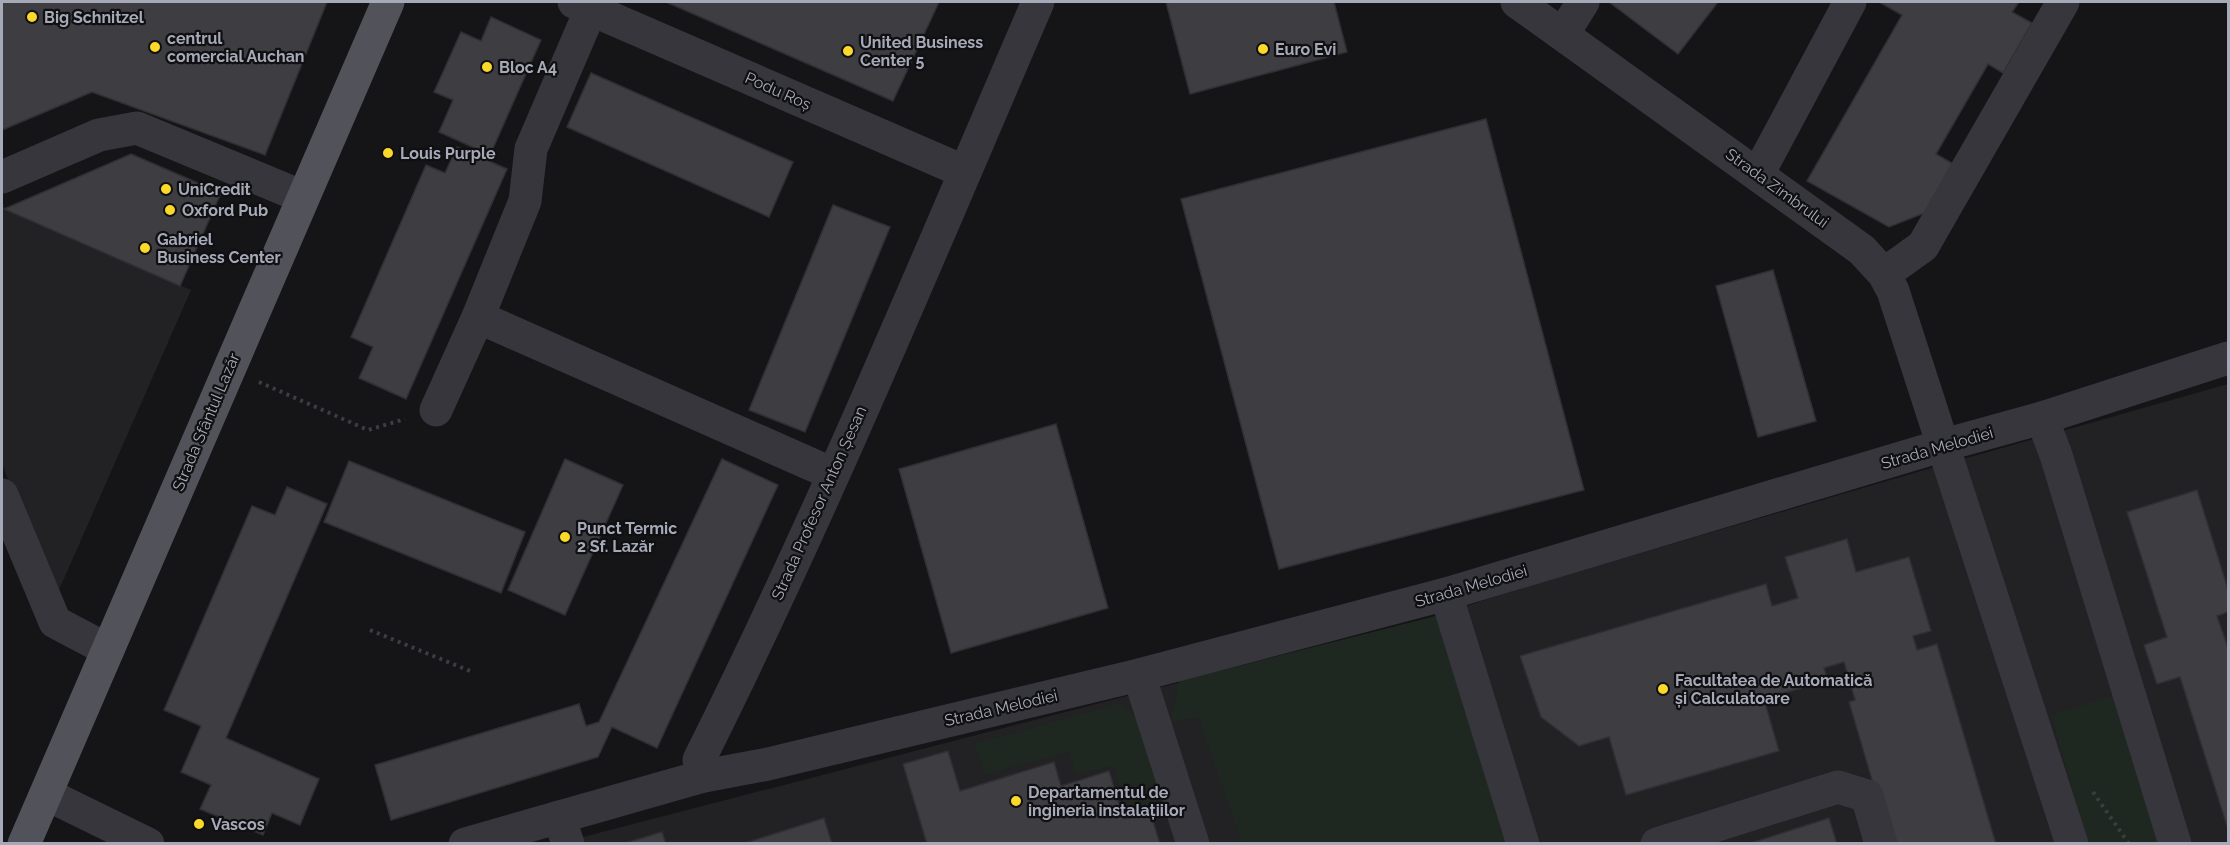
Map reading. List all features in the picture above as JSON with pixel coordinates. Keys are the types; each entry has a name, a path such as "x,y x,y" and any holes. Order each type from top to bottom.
{"main road":[{"name":"Strada Sfântul Lazăr","path":"24,843 388,2"}],"street":[{"name":"Strada Profesor Anton Șesan","path":"704,776 699,760 834,474 1038,2"},
{"name":"Strada Zimbrului","path":"1517,2 1862,250 1884,274 1893,291 1944,445 2072,843"},
{"path":"1563,34 1584,2"},
{"path":"1758,174 1850,2"},
{"path":"1884,274 1923,246 2063,2"},
{"path":"436,410 478,317 525,201 531,148 582,5"},
{"name":"Podu Roș","path":"582,5 965,172"},
{"path":"2,177 99,135 137,128 303,198"},
{"path":"478,317 834,474"},
{"name":"Strada Melodiei","path":"704,776 768,764 1139,675 1446,594 1944,445 2042,418 2229,358"},
{"path":"2042,418 2056,455 2175,843"},
{"path":"2,495 55,622 108,650"},
{"path":"1446,594 1523,843"},
{"path":"1139,675 1192,843"},
{"path":"465,843 564,830 704,776"},
{"path":"1657,843 1838,787 1867,796 1881,843"},
{"path":"46,794 148,843"}],"path":[{"path":"228,368 368,430 436,410"},
{"path":"370,630 470,671"}],"shaded area":[{"path":"2,202 5,209 191,290 55,599 2,464"},
{"path":"2228,384 2228,843 556,844 1436,616 1515,590 1921,471"},
{"path":"1436,616 1507,843 1242,843 1198,717 1170,723 1179,681"},
{"path":"2118,694 2161,843 2088,843 2051,715"},
{"path":"1120,703 1142,722 1167,799 1127,812 1113,766 1076,775 1069,752 985,775 974,744"}],"building":[{"name":"centrul comercial Auchan","path":"2,2 327,2 265,155 92,92 2,130"},
{"name":"United Business Center 5","path":"666,2 939,2 893,101"},
{"name":"Euro Evi","path":"1166,2 1334,2 1347,52 1190,94"},
{"path":"1609,2 1718,2 1678,54"},
{"path":"1879,2 2019,2 2012,12 2032,23 2003,73 1988,64 1936,154 1955,165 1927,212 1889,227 1807,181 1902,15"},
{"name":"Bloc A4","path":"491,17 541,40 490,155 439,132 453,100 434,92 461,32 481,41"},
{"path":"591,73 793,162 769,217 567,127"},
{"path":"1486,119 1584,490 1279,569 1181,199"},
{"path":"457,147 507,169 406,399 359,378 373,347 351,337 426,165 445,173"},
{"name":"Gabriel Business Center","path":"131,154 221,193 180,286 4,209"},
{"path":"833,205 890,227 805,432 749,410"},
{"path":"1773,270 1816,421 1758,437 1716,286"},
{"path":"1056,424 1108,608 951,653 899,469"},
{"name":"Punct Termic 2 Sf. Lazăr","path":"565,459 623,485 565,615 508,590"},
{"path":"722,459 778,485 657,748 612,727 598,757 391,820 375,765 579,704 586,726 599,722"},
{"path":"349,461 525,532 501,593 324,522"},
{"path":"287,487 327,504 226,738 319,779 300,825 272,813 263,835 200,809 211,785 181,772 201,726 164,710 252,506 275,515"},
{"path":"2197,490 2228,589 2228,612 2217,616 2228,648 2228,829 2180,677 2157,684 2144,645 2167,637 2127,512"},
{"name":"Facultatea de Automatică și Calculatoare","path":"1847,539 1856,572 1909,557 1931,631 1913,636 1917,650 1937,644 1996,844 1891,844 1849,702 1855,700 1844,662 1824,668 1828,680 1764,699 1779,751 1626,795 1609,737 1579,746 1541,717 1520,656 1766,584 1772,606 1798,598 1785,557"},
{"name":"Departamentul de ingineria instalațiilor","path":"948,751 960,791 1054,762 1061,786 1109,771 1124,819 1150,811 1160,844 927,844 903,764"},
{"path":"824,818 832,844 742,844"},
{"path":"1829,818 1837,844 1748,844"},
{"path":"662,832 666,844 625,844 625,843"}],"place":[{"name":"Big Schnitzel","path":"32,17"},
{"name":"centrul comercial Auchan","path":"155,47"},
{"name":"Euro Evi","path":"1263,49"},
{"name":"United Business Center 5","path":"848,51"},
{"name":"Bloc A4","path":"487,67"},
{"name":"Louis Purple","path":"388,153"},
{"name":"UniCredit","path":"166,189"},
{"name":"Oxford Pub","path":"170,210"},
{"name":"Gabriel Business Center","path":"145,248"},
{"name":"Punct Termic 2 Sf. Lazăr","path":"565,537"},
{"name":"Facultatea de Automatică și Calculatoare","path":"1663,689"},
{"name":"Departamentul de ingineria instalațiilor","path":"1016,801"},
{"name":"Vascos","path":"199,824"}]}
